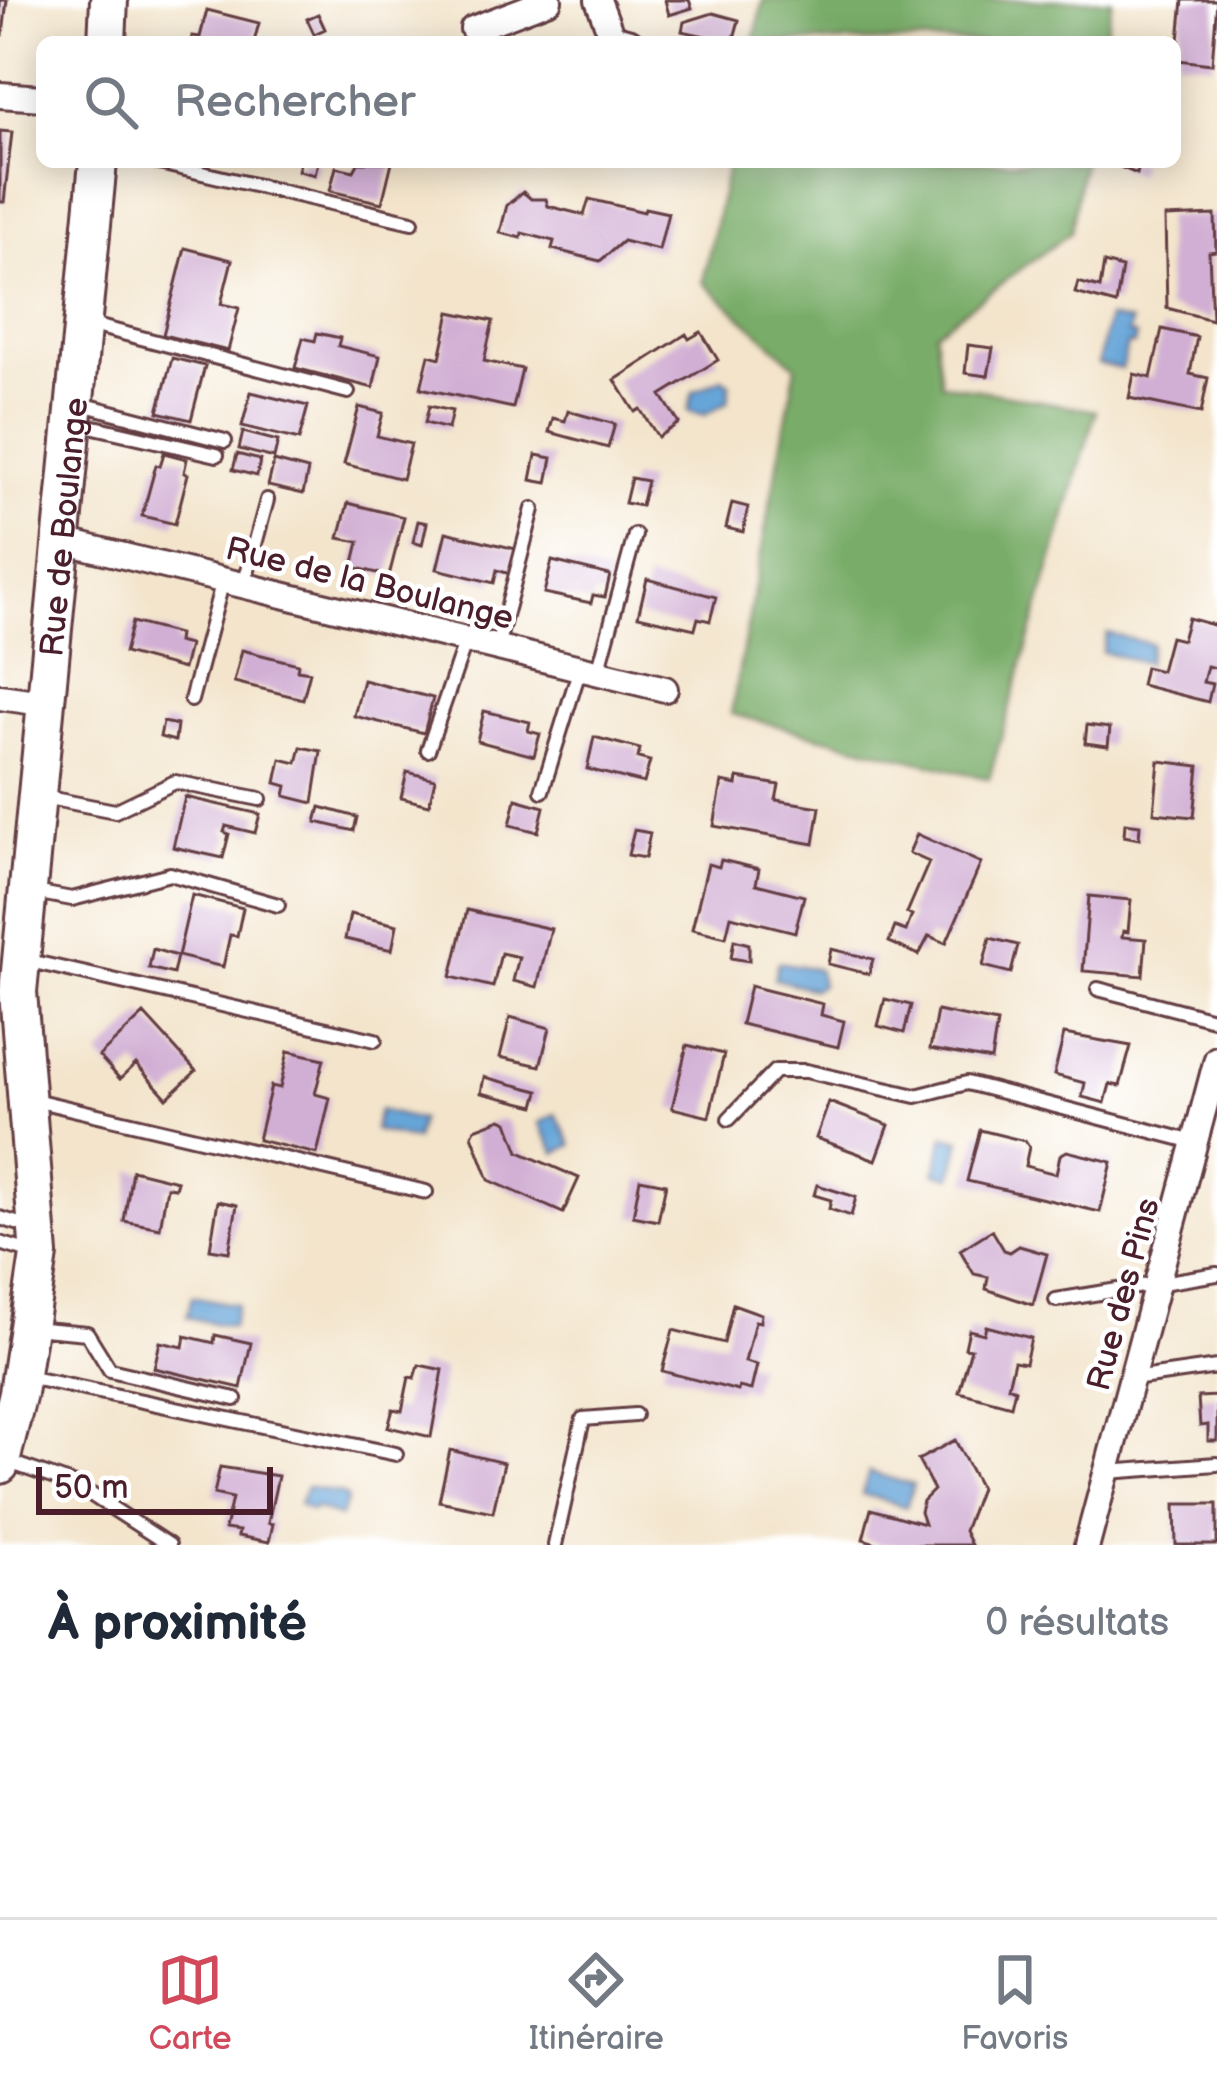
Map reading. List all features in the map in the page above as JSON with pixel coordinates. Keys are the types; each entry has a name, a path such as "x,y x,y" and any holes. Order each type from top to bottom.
{"main road":[{"path":"107,36 109,0"},
{"name":"Rue de Boulange","path":"1,1463 28,1328 38,1242 18,992 97,168"}],"street":[{"path":"473,29 549,0"},
{"path":"598,0 611,36"},
{"path":"0,95 36,98"},
{"name":"Rue de la Boulange","path":"59,540 665,689"},
{"path":"0,697 44,703"},
{"name":"Rue des Pins","path":"1087,1545 1217,1059"}],"lane":[{"path":"181,168 412,222"},
{"path":"81,323 348,392"},
{"path":"72,412 225,440"},
{"path":"72,412 217,454"},
{"path":"191,700 267,500"},
{"path":"497,647 533,508"},
{"path":"542,791 635,535"},
{"path":"428,750 466,640"},
{"path":"35,795 115,812 176,782 260,799"},
{"path":"27,891 72,899 170,874 278,905"},
{"path":"21,959 375,1040"},
{"path":"1098,988 1217,1020"},
{"path":"729,1119 776,1072 806,1071 916,1096 967,1083 1196,1143"},
{"path":"27,1099 426,1192"},
{"path":"0,1218 38,1242"},
{"path":"0,1243 38,1242"},
{"path":"1056,1300 1217,1274"},
{"path":"28,1328 87,1334 110,1370 235,1399"},
{"path":"1133,1379 1217,1367"},
{"path":"12,1393 396,1454"},
{"path":"555,1545 583,1419 634,1415"},
{"path":"1,1463 78,1486 169,1545"},
{"path":"1108,1472 1217,1464"}],"green space":[{"path":"763,0 1112,0 1105,36 755,36"},
{"path":"727,168 1082,168 1070,233 935,332 941,383 1096,411 989,779 731,714 796,366 703,282"}],"water":[{"path":"1108,318 1131,323 1128,334 1136,336 1134,345 1127,344 1122,369 1098,364"},
{"path":"722,378 730,383 728,402 705,415 688,411 693,392"},
{"path":"1107,633 1151,644 1147,663 1102,652"},
{"path":"778,962 818,969 821,985 813,989 774,979"},
{"path":"379,1110 420,1120 415,1140 374,1130"},
{"path":"556,1114 572,1145 556,1153 539,1123"},
{"path":"944,1136 961,1140 952,1177 935,1173"},
{"path":"192,1296 237,1305 232,1327 187,1317"},
{"path":"869,1472 913,1485 906,1507 862,1494"},
{"path":"306,1487 343,1494 347,1499 340,1517 299,1504"}],"building":[{"path":"0,0 7,0 3,35 0,35"},
{"path":"665,0 689,0 692,8 669,15"},
{"path":"1183,0 1217,0 1212,64 1181,60"},
{"path":"207,10 259,23 256,36 200,36"},
{"path":"713,13 739,20 735,36 682,31 684,22"},
{"path":"318,14 325,29 314,34 307,19"},
{"path":"0,131 12,132 4,202 0,202"},
{"path":"336,168 391,168 382,203 330,191"},
{"path":"523,192 531,199 546,199 548,206 584,215 589,199 668,213 659,250 623,241 600,261 552,249 554,241 500,233 507,205"},
{"path":"1215,215 1216,251 1209,252 1212,320 1167,308 1165,217"},
{"path":"185,248 232,260 221,304 239,308 228,351 163,335"},
{"path":"1104,263 1122,268 1116,304 1075,293 1078,282 1100,288"},
{"path":"450,312 493,321 484,361 522,369 513,408 421,388 429,355 440,358"},
{"path":"1162,329 1197,337 1190,374 1208,378 1201,413 1129,398 1134,374 1151,378"},
{"path":"701,332 718,360 661,395 679,423 658,437 615,380 686,334 689,339"},
{"path":"317,333 340,338 338,346 380,356 373,388 295,368 303,338 315,341"},
{"path":"968,345 993,348 988,376 965,373"},
{"path":"172,358 205,366 191,420 158,412"},
{"path":"251,392 308,406 299,440 242,426"},
{"path":"429,406 452,411 448,429 425,423"},
{"path":"359,407 383,413 377,436 411,444 402,479 344,464"},
{"path":"568,411 615,424 608,448 549,432 553,418 565,421"},
{"path":"243,432 278,441 274,458 239,449"},
{"path":"164,453 187,459 184,473 188,474 175,524 142,516"},
{"path":"237,454 260,460 257,476 233,470"},
{"path":"536,455 552,458 547,483 531,480"},
{"path":"274,461 308,470 303,494 268,486"},
{"path":"631,478 647,481 641,506 625,503"},
{"path":"348,503 404,517 389,576 353,567 359,542 339,538"},
{"path":"732,503 748,507 743,532 726,528"},
{"path":"418,521 427,523 422,545 413,542"},
{"path":"446,532 516,549 510,574 497,570 494,583 437,569"},
{"path":"552,561 610,575 605,597 593,595 591,603 544,593"},
{"path":"647,579 716,597 710,621 698,618 695,629 638,616"},
{"path":"1188,618 1217,626 1217,665 1207,666 1203,682 1212,684 1208,702 1141,685 1145,667 1161,671 1170,637 1182,640"},
{"path":"132,622 178,634 177,642 189,645 183,669 124,653"},
{"path":"242,650 298,664 297,670 310,672 303,699 234,682"},
{"path":"363,680 433,698 424,733 354,716"},
{"path":"484,711 530,722 528,731 540,734 534,756 477,741"},
{"path":"163,722 177,725 175,741 160,737"},
{"path":"1087,725 1110,728 1108,746 1085,743"},
{"path":"594,737 640,749 638,758 650,761 644,783 587,769"},
{"path":"301,747 321,751 313,803 285,796 287,786 276,783 281,759 297,763"},
{"path":"1159,761 1199,766 1194,817 1154,813"},
{"path":"407,772 435,779 429,805 401,798"},
{"path":"738,778 779,785 776,800 820,807 814,844 714,826 722,782 737,785"},
{"path":"185,797 260,814 255,833 226,826 224,832 229,834 223,858 173,847"},
{"path":"516,799 544,807 538,832 510,825"},
{"path":"320,807 357,817 354,831 316,822"},
{"path":"1125,823 1140,825 1139,839 1124,836"},
{"path":"634,830 650,833 645,858 628,855"},
{"path":"917,834 981,863 946,943 929,936 919,955 889,942 895,927 906,931 912,915 907,913 929,862 909,853"},
{"path":"721,860 759,869 756,884 804,896 795,932 731,916 726,937 692,929 708,864 719,867"},
{"path":"192,895 243,908 237,936 230,935 223,967 178,956"},
{"path":"1089,896 1131,900 1128,932 1123,931 1122,937 1146,939 1143,976 1083,971"},
{"path":"467,910 551,929 537,987 513,981 519,957 501,953 493,987 451,977"},
{"path":"350,914 397,925 392,950 345,939"},
{"path":"990,938 1018,945 1011,973 983,966"},
{"path":"734,940 749,944 749,961 731,958"},
{"path":"153,949 177,956 173,974 149,968"},
{"path":"831,949 873,959 869,974 828,964"},
{"path":"750,986 823,1004 821,1015 844,1021 838,1047 741,1024"},
{"path":"885,999 911,1005 904,1033 878,1026"},
{"path":"937,1011 997,1023 991,1060 930,1049"},
{"path":"144,1014 196,1071 167,1098 136,1064 120,1079 99,1056"},
{"path":"510,1017 550,1028 540,1066 500,1057"},
{"path":"1064,1034 1131,1046 1120,1086 1110,1084 1105,1103 1082,1097 1085,1083 1054,1075"},
{"path":"687,1045 724,1054 709,1117 672,1108"},
{"path":"288,1051 324,1059 315,1094 330,1098 317,1154 258,1140 271,1086 280,1088"},
{"path":"484,1077 539,1091 535,1106 481,1093"},
{"path":"829,1102 889,1125 876,1160 816,1138"},
{"path":"501,1119 508,1122 519,1152 579,1178 563,1213 489,1180 472,1135 475,1129"},
{"path":"980,1130 1025,1141 1029,1147 1025,1166 1056,1174 1060,1155 1067,1151 1112,1162 1100,1212 967,1181"},
{"path":"132,1170 177,1181 175,1188 167,1187 160,1228 124,1221"},
{"path":"640,1179 666,1184 658,1221 633,1216"},
{"path":"817,1185 856,1197 851,1216 829,1209 831,1200 814,1195"},
{"path":"218,1201 237,1205 229,1252 210,1249"},
{"path":"992,1230 1004,1250 1019,1246 1047,1254 1033,1305 986,1289 988,1277 974,1274 960,1250"},
{"path":"733,1304 761,1314 745,1362 757,1365 751,1390 739,1387 738,1391 662,1371 673,1330 724,1343"},
{"path":"986,1326 1031,1338 1025,1363 1014,1361 1008,1386 1015,1389 1011,1406 959,1392 971,1349 965,1348 969,1330 984,1334"},
{"path":"215,1335 251,1343 241,1388 154,1368 160,1342 183,1347 185,1336 214,1343"},
{"path":"419,1365 443,1370 431,1437 388,1427 393,1409 402,1411 409,1377 415,1378"},
{"path":"1217,1396 1217,1441 1208,1441 1208,1425 1200,1426 1198,1397"},
{"path":"955,1440 980,1488 964,1531 971,1545 882,1545 863,1539 871,1509 924,1524 923,1501 934,1490 918,1460"},
{"path":"450,1450 504,1463 493,1512 439,1501"},
{"path":"220,1467 278,1476 269,1542 225,1529 232,1498 214,1494"},
{"path":"1175,1504 1217,1504 1217,1545 1176,1545"}]}
